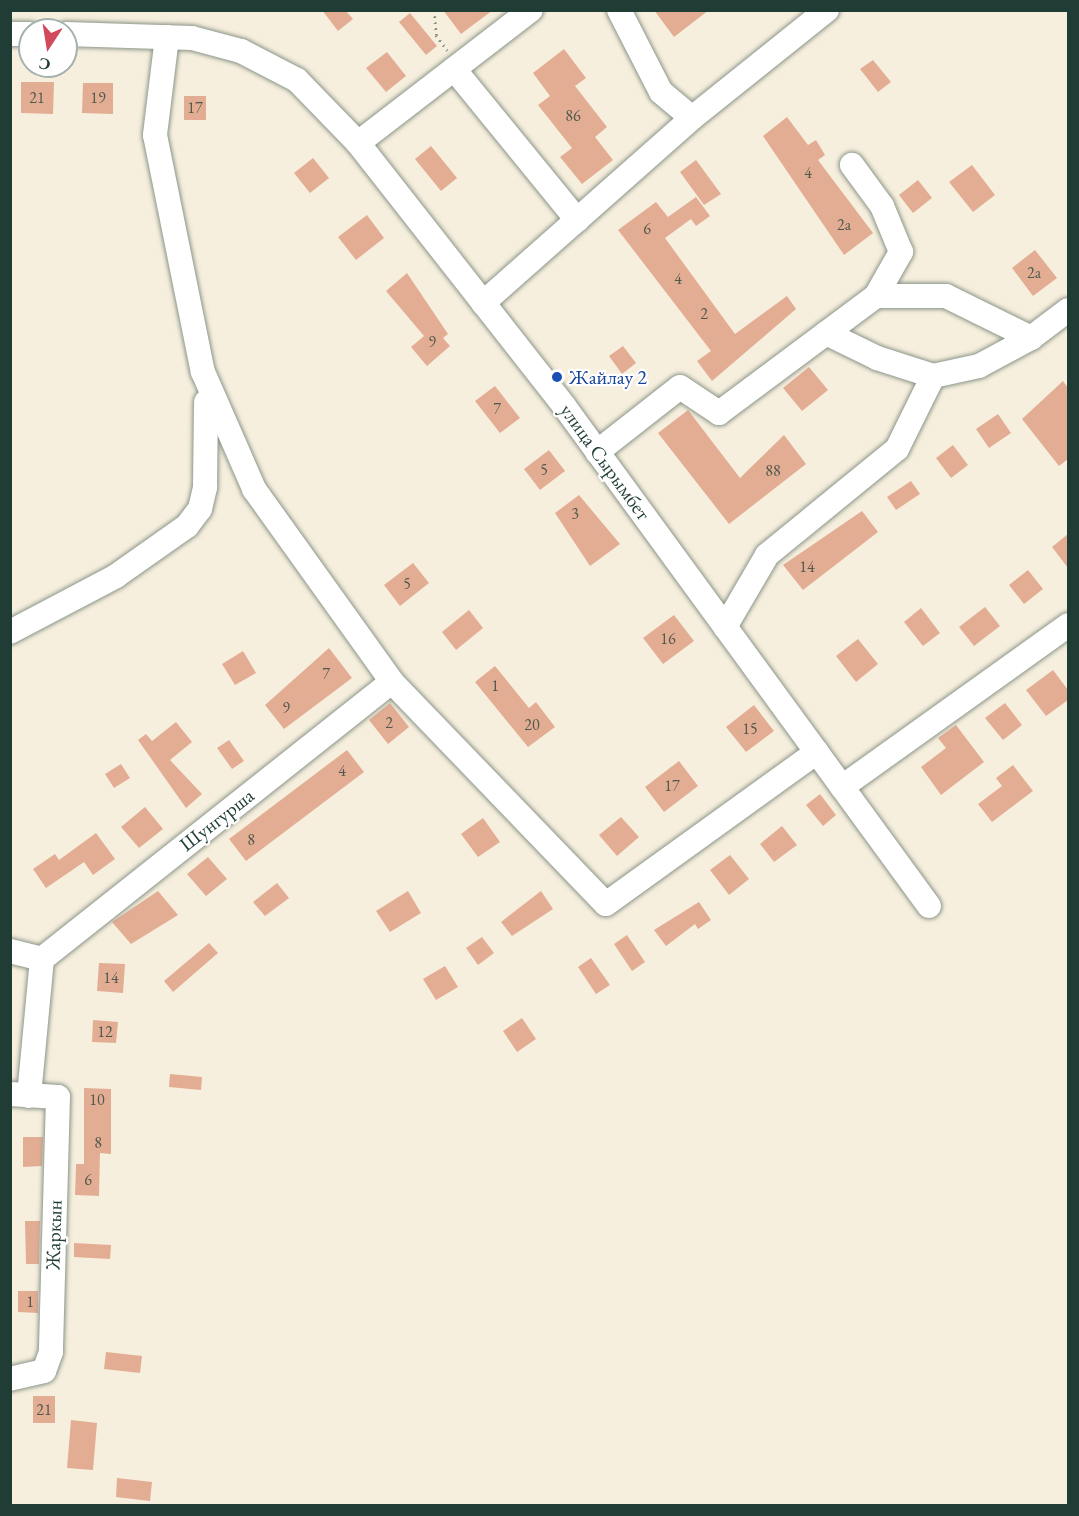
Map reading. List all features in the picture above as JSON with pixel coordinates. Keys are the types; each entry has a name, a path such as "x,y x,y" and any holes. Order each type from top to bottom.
{"street":[{"path":"358,143 531,10"},
{"path":"619,10 661,92 692,118"},
{"path":"483,303 692,118 827,10"},
{"name":"улица Сырымбет","path":"78,34 167,37 241,51 297,80 358,143 483,303 597,452 930,906"},
{"path":"10,632 116,576 187,526 200,509 210,447 203,372 155,135 167,37"},
{"path":"457,67 577,220"},
{"path":"597,452 680,387 719,412 876,296 901,252 882,206 852,165"},
{"path":"876,296 946,296 1031,338"},
{"path":"826,333 877,358 933,376 979,366 1031,338 1068,310"},
{"path":"203,372 254,489 392,682 606,904 817,752"},
{"path":"725,627 767,555 897,449 933,376"},
{"path":"842,787 1068,625"},
{"name":"Шунгурша","path":"42,959 392,682"},
{"path":"10,951 42,959 20,1095"},
{"name":"Жаркын","path":"10,1379 44,1371 51,1352 58,1097 20,1095"}],"path":[{"path":"434,10 436,35 457,67"}],"building":[{"path":"322,10 345,10 353,19 338,31"},
{"path":"443,10 493,10 461,34"},
{"path":"654,10 709,10 674,37"},
{"path":"410,13 437,46 426,55 399,22"},
{"path":"564,49 586,78 575,86 607,127 595,137 613,160 582,184 560,157 572,148 538,105 550,96 533,73"},
{"path":"387,52 406,76 386,92 366,68"},
{"path":"873,60 891,82 878,92 860,69"},
{"path":"21,82 54,82 53,114 21,113"},
{"path":"83,83 113,83 113,114 82,113"},
{"path":"184,96 206,96 206,120 184,120"},
{"path":"787,117 808,145 816,140 825,155 818,160 873,233 844,255 763,136"},
{"path":"431,146 457,178 441,191 415,159"},
{"path":"313,158 329,178 310,193 294,173"},
{"path":"696,160 721,194 704,205 680,172"},
{"path":"972,165 995,195 973,212 949,182"},
{"path":"918,180 932,198 913,213 899,195"},
{"path":"696,197 710,216 696,226 691,219 665,238 735,334 787,296 796,309 712,381 697,361 711,351 618,230 656,202 668,217"},
{"path":"367,215 384,238 356,260 338,237"},
{"path":"1035,250 1057,278 1033,296 1012,268"},
{"path":"407,273 448,334 443,338 450,346 427,366 411,347 424,336 386,291"},
{"path":"623,346 636,363 622,374 609,356"},
{"path":"809,367 828,390 802,411 783,388"},
{"path":"1063,381 1068,388 1068,459 1059,466 1022,419"},
{"path":"495,386 520,418 500,433 475,401"},
{"path":"688,410 740,478 784,435 806,464 729,524 658,433"},
{"path":"998,414 1011,433 989,448 976,429"},
{"path":"953,445 968,465 951,478 936,458"},
{"path":"549,450 565,471 540,490 524,469"},
{"path":"911,481 920,494 896,510 887,497"},
{"path":"579,495 620,544 590,566 555,513"},
{"path":"862,511 878,532 803,590 783,565"},
{"path":"1068,534 1068,568 1052,547"},
{"path":"413,563 429,583 400,606 384,585"},
{"path":"1028,570 1043,589 1024,604 1009,585"},
{"path":"985,607 1000,626 974,646 959,627"},
{"path":"921,608 940,633 923,646 904,622"},
{"path":"469,610 483,628 456,650 442,632"},
{"path":"674,615 694,641 663,664 643,638"},
{"path":"858,639 878,664 856,682 836,656"},
{"path":"329,648 352,678 284,729 265,705"},
{"path":"243,651 256,673 235,685 222,664"},
{"path":"495,666 529,708 536,702 555,727 528,747 475,682"},
{"path":"1053,670 1068,690 1068,700 1046,716 1026,690"},
{"path":"390,703 409,727 388,744 369,720"},
{"path":"1005,703 1022,725 1003,740 985,718"},
{"path":"754,705 774,731 746,752 726,727"},
{"path":"176,722 192,742 170,760 202,794 186,808 138,740 146,734 152,741"},
{"path":"956,725 984,762 941,795 921,767 946,748 938,738"},
{"path":"229,740 244,761 232,769 217,748"},
{"path":"347,750 364,772 246,861 229,839"},
{"path":"679,761 698,786 664,812 645,787"},
{"path":"121,764 130,778 114,788 105,774"},
{"path":"1013,765 1033,791 992,822 978,804 1002,786 996,778"},
{"path":"820,794 836,815 823,826 806,805"},
{"path":"145,807 163,829 139,848 121,827"},
{"path":"621,817 639,837 617,856 599,835"},
{"path":"483,818 500,842 478,857 461,834"},
{"path":"782,826 797,845 774,862 760,844"},
{"path":"96,833 115,859 93,875 84,862 46,888 33,869 55,854 59,860"},
{"path":"730,855 749,879 729,895 710,870"},
{"path":"208,857 227,879 206,896 187,874"},
{"path":"277,883 289,898 265,916 253,902"},
{"path":"158,891 178,915 131,944 112,922"},
{"path":"408,891 421,913 390,932 376,911"},
{"path":"541,891 553,909 512,936 501,922"},
{"path":"699,902 711,920 698,929 695,924 666,946 654,930"},
{"path":"627,935 645,962 632,971 614,944"},
{"path":"482,937 494,953 478,965 466,948"},
{"path":"209,943 218,953 173,992 164,981"},
{"path":"591,958 610,985 596,994 578,967"},
{"path":"99,963 125,964 123,993 97,991"},
{"path":"445,966 458,987 436,1000 423,979"},
{"path":"522,1018 536,1039 517,1052 503,1031"},
{"path":"93,1020 118,1022 116,1043 92,1042"},
{"path":"170,1074 202,1077 201,1090 169,1087"},
{"path":"84,1088 111,1089 111,1154 100,1153 99,1196 75,1195 76,1164 84,1164"},
{"path":"23,1137 43,1137 42,1166 23,1167"},
{"path":"25,1221 40,1221 39,1264 26,1264"},
{"path":"74,1243 111,1245 110,1259 74,1257"},
{"path":"18,1291 38,1291 38,1313 18,1312"},
{"path":"106,1352 142,1356 140,1373 104,1369"},
{"path":"33,1396 55,1396 55,1423 33,1423"},
{"path":"71,1420 97,1423 93,1470 67,1468"},
{"path":"117,1478 152,1482 150,1501 116,1497"}],"place":[{"name":"Жайлау 2","path":"557,377"}]}
